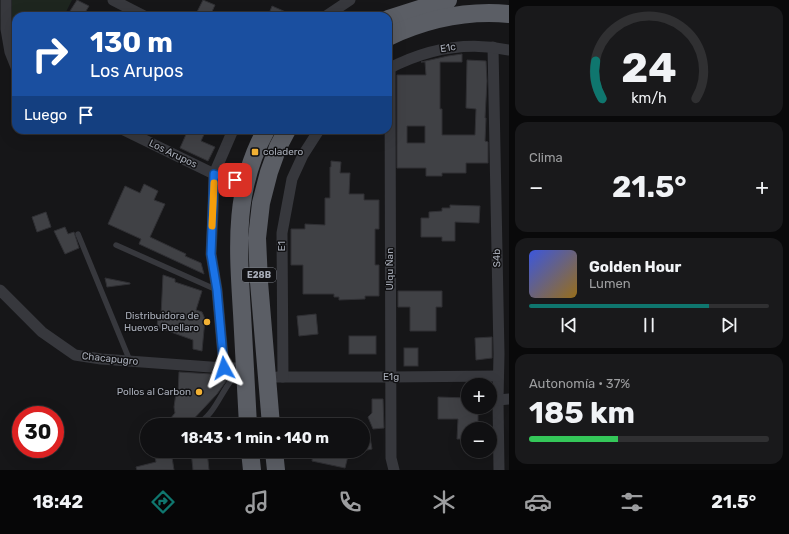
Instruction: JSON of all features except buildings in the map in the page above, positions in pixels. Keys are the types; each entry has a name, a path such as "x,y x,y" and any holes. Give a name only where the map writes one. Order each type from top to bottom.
{"highway":[{"path":"392,18 448,0"},
{"path":"392,35 442,18 474,13 509,14"},
{"name":"E28B","path":"248,418 238,251 241,205 245,183 255,152 264,134"},
{"name":"E28B","path":"272,418 275,377 257,238 261,203 269,172 278,147 285,134"},
{"path":"251,458 252,470"},
{"path":"275,458 276,470"}],"street":[{"path":"6,0 6,29 12,57"},
{"path":"113,0 136,12"},
{"path":"332,12 350,0"},
{"name":"E1c","path":"392,67 408,59 453,47 493,47 509,50"},
{"name":"S4b","path":"493,47 500,354 498,376 504,400 499,470"},
{"name":"Los Arupos","path":"132,134 214,174 245,183"},
{"path":"224,368 217,290 211,254 214,174 231,134"},
{"name":"E1","path":"275,377 282,369 282,233 292,179 303,155 316,134"},
{"name":"Ulqu Ñan","path":"389,134 391,458 394,470"},
{"name":"Chacapugro","path":"0,290 42,332 75,355 101,359 224,368 245,368"},
{"name":"E1g","path":"275,377 498,376"}],"lane":[{"path":"78,234 130,361"},
{"path":"116,245 217,290"},
{"path":"206,418 219,402 231,382 245,368"}],"shaded area":[{"path":"12,0 72,0 66,12 12,12"}],"slow traffic":[{"path":"212,226 214,183"}],"place":[{"name":"coladero","path":"255,152"},
{"name":"Distribuidora de Huevos Puellaro","path":"207,322"},
{"name":"Pollos al Carbon","path":"199,392"}],"route":[{"path":"224,368 217,290 211,254 214,174 235,180"}]}
